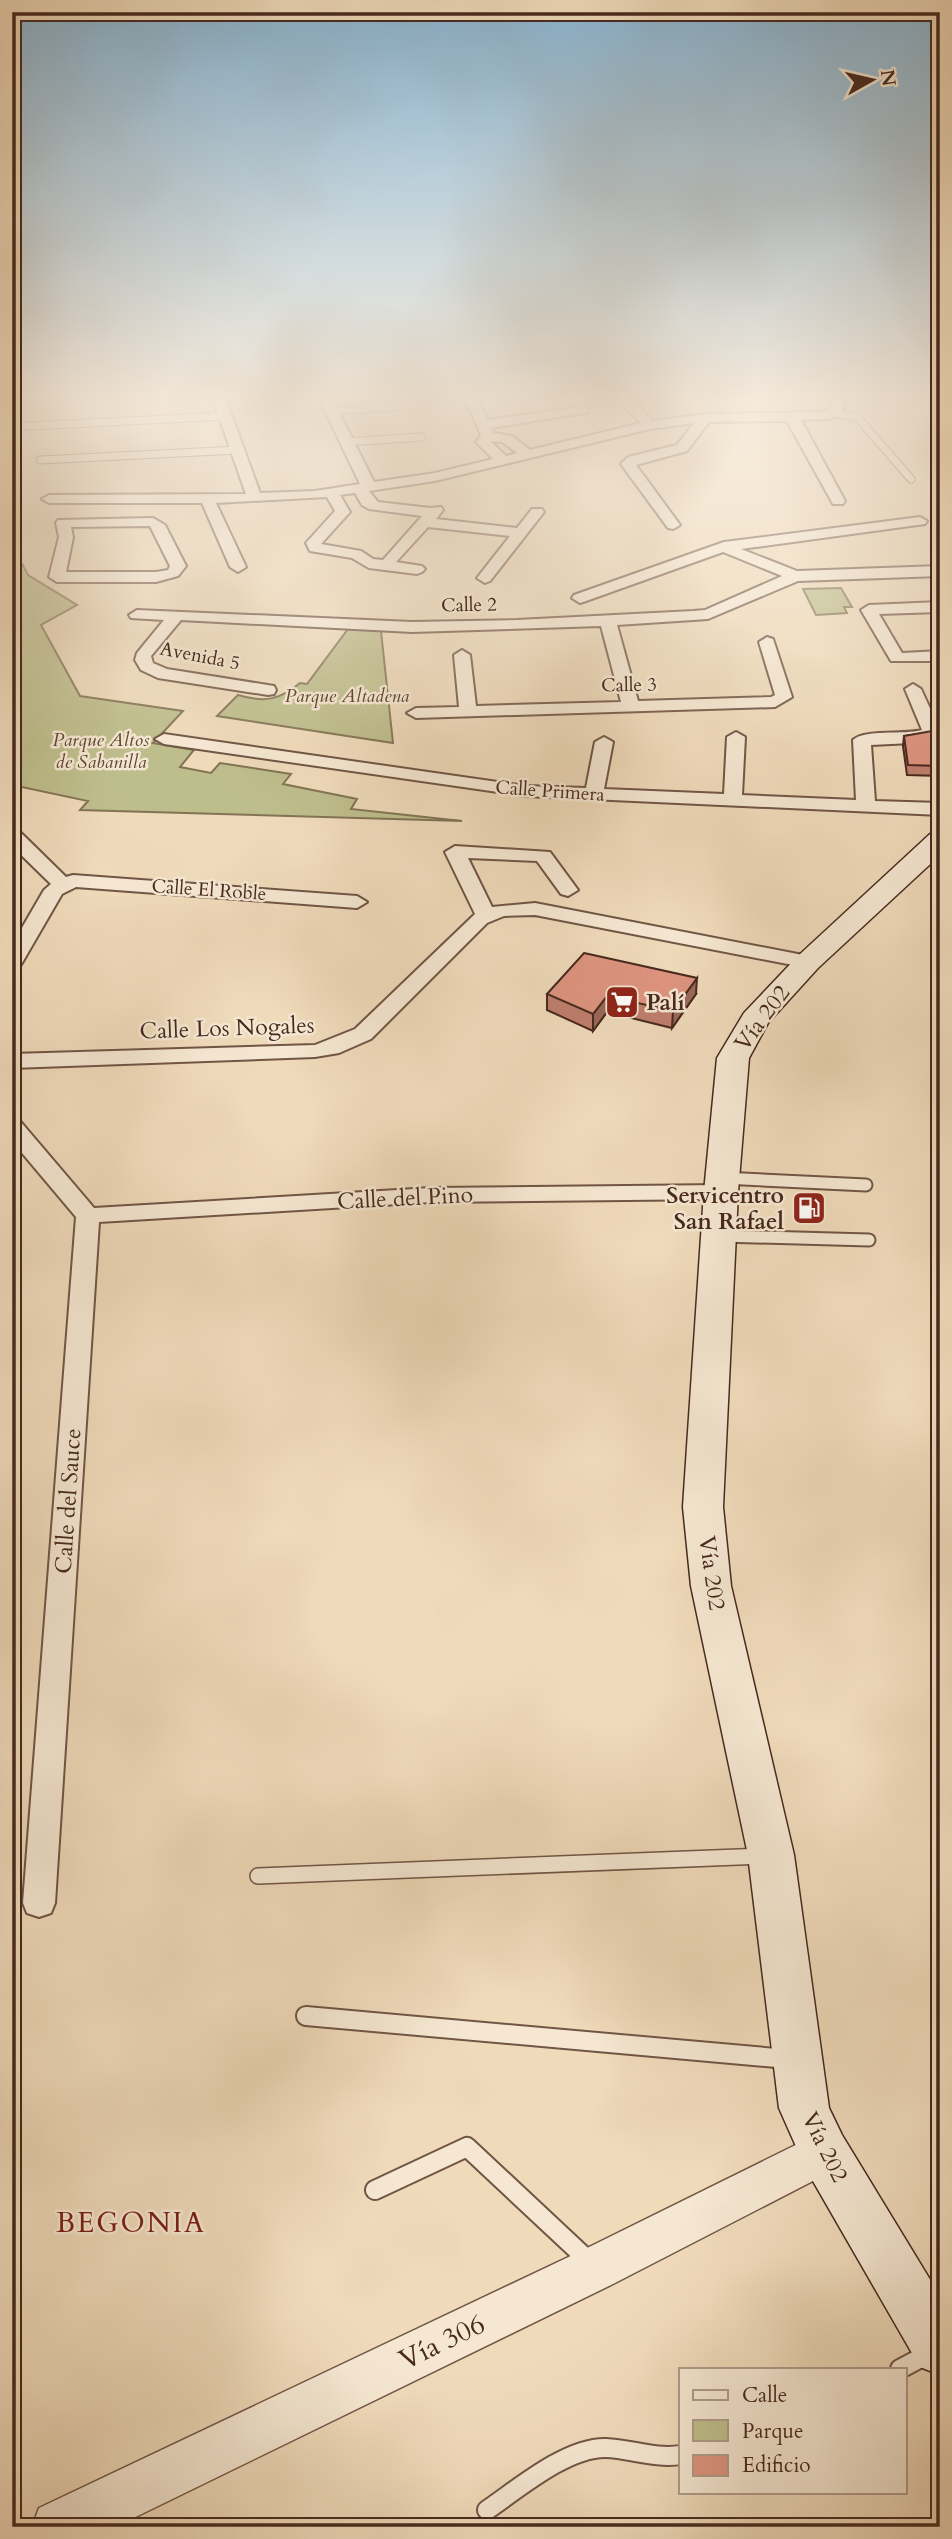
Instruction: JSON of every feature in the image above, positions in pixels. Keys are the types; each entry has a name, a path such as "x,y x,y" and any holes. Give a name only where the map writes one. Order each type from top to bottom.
{"main road":[{"name":"Vía 202","path":"940,840 808,962 755,1019 733,1058 722,1185 703,1507 711,1586 771,1855 804,2108 824,2152 940,2348"}],"street":[{"path":"59,512 66,537 58,578 156,577 170,574 178,568 158,525 153,522 63,523"},
{"path":"214,512 238,567"},
{"path":"343,512 313,543 315,548 356,554 369,563 417,569"},
{"path":"390,559 434,512"},
{"path":"436,512 521,533"},
{"path":"485,578 537,512"},
{"path":"664,512 673,525"},
{"path":"580,598 724,547 925,523 905,513"},
{"path":"724,547 788,580 940,579"},
{"path":"788,580 940,571"},
{"name":"Calle 2","path":"137,615 410,627 478,627 708,614 788,580"},
{"path":"940,607 869,610 897,658 940,656"},
{"name":"Avenida 5","path":"177,615 143,656 148,668 164,674 268,690"},
{"path":"608,620 630,705"},
{"name":"Calle 3","path":"416,713 764,703 782,700 782,691 766,642"},
{"path":"462,654 468,710"},
{"path":"865,801 862,740 912,738 931,730 913,689"},
{"path":"733,801 736,737"},
{"name":"Calle Primera","path":"164,739 525,791 733,801 940,799"},
{"path":"594,794 604,742"},
{"name":"Calle Primera","path":"865,801 940,809"},
{"path":"12,835 62,884 54,890 12,963"},
{"path":"568,890 543,856 455,852 486,915 501,910 535,909 808,962"},
{"name":"Calle El Roble","path":"62,884 90,881 357,902"},
{"name":"Calle Los Nogales","path":"12,1061 315,1051 331,1048 363,1034 486,915"},
{"path":"12,1126 88,1216"},
{"name":"Calle del Pino","path":"88,1216 430,1195 722,1185"},
{"name":"Calle del Sauce","path":"39,1903 88,1216"},
{"name":"Vía 306","path":"58,2527 596,2268 824,2152"}],"lane":[{"path":"722,1185 866,1185"},
{"path":"720,1236 869,1240"},
{"path":"258,1876 771,1855"},
{"path":"306,2017 799,2060"},
{"path":"375,2190 467,2147 596,2268"},
{"path":"902,2368 940,2348"},
{"path":"487,2510 566,2459 598,2448 642,2451 669,2458 679,2456"}],"green space":[{"name":"Parque Altos de Sabanilla","path":"12,545 28,575 77,605 41,625 80,696 183,711 153,743 194,750 180,767 211,773 220,763 291,774 283,784 357,799 351,809 462,821 80,810 88,801 12,785"},
{"path":"841,588 852,607 844,607 847,613 816,615 803,589"},
{"name":"Parque Altadena","path":"348,629 381,631 393,743 217,716 238,695 256,699 271,698 286,693 300,683 307,684"}],"building":[{"path":"940,731 940,766 908,765 904,736"},
{"path":"584,953 697,978 673,1011 607,996 593,1014 547,994"}],"place":[{"name":"Palí","path":"622,1002"},
{"name":"Servicentro San Rafael","path":"809,1208"}],"district":[{"name":"BEGONIA","path":"131,2223"}]}
